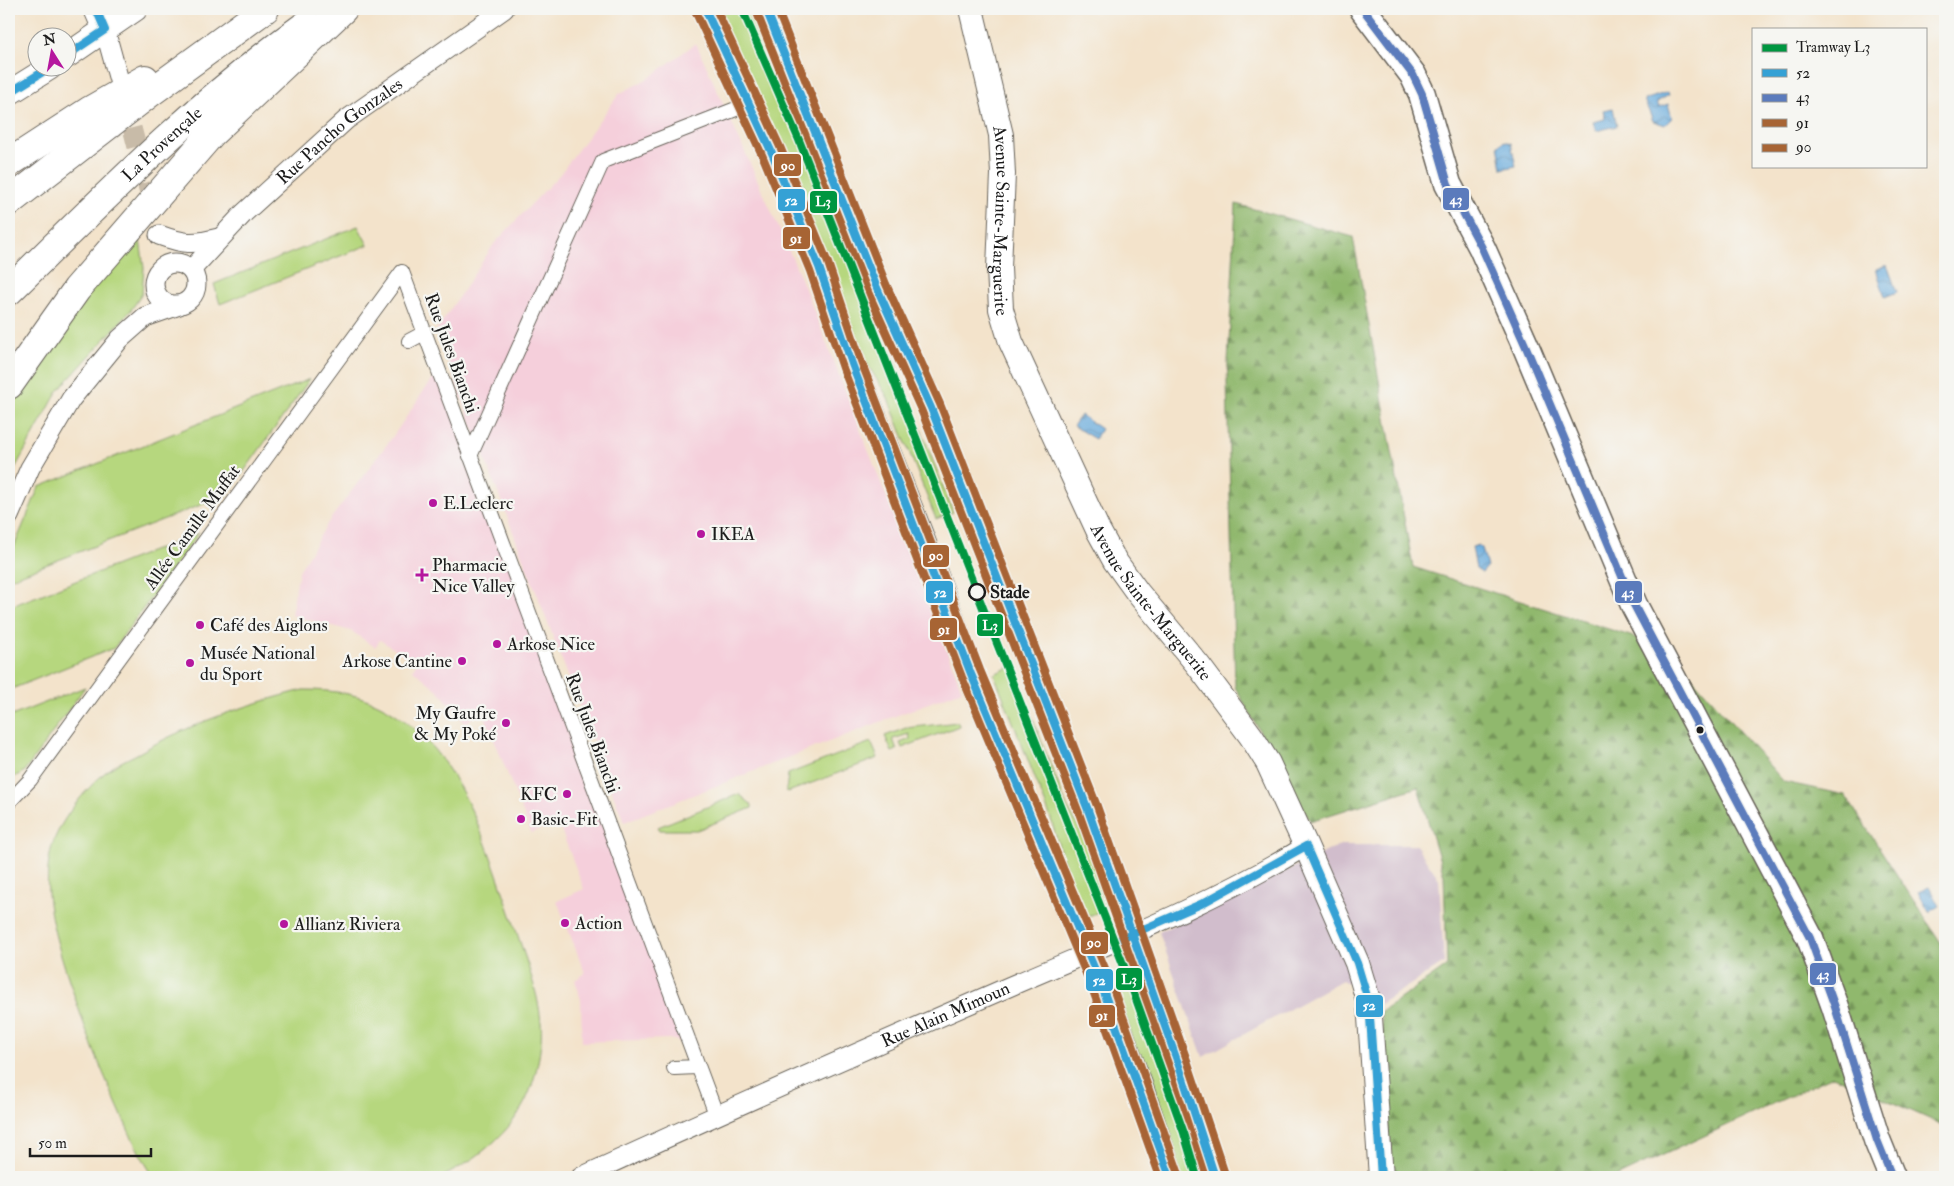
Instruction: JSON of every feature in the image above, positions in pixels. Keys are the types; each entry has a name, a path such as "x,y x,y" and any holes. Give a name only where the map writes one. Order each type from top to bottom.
{"highway":[{"path":"9,163 89,111 265,9"},
{"path":"9,202 142,99 265,9"},
{"name":"La Provençale","path":"9,291 171,132 221,89 327,9"},
{"path":"9,385 78,289 212,132 343,9"}],"main road":[{"path":"705,9 772,152 819,267 852,364 919,534 971,674 1089,953 1138,1084 1170,1177"},
{"path":"766,9 880,296 932,408 1098,838 1131,936 1179,1066 1215,1177"},
{"path":"1363,9 1413,75 1422,94 1448,184 1482,248 1526,347 1634,604 1810,938 1835,1007 1877,1140 1892,1177"}],"street":[{"path":"78,45 101,19 135,9"},
{"name":"Rue Pancho Gonzales","path":"191,270 219,238 346,120 504,9"},
{"name":"Avenue Sainte-Marguerite","path":"971,9 1000,135 1003,174 999,268 1002,309 1011,342 1098,530 1138,593 1198,665 1251,736 1268,762 1306,846 1357,963 1369,1003 1381,1177"},
{"path":"101,19 120,84"},
{"path":"9,93 33,78"},
{"path":"470,456 603,161 741,107"},
{"path":"167,264 157,226 183,244 195,244 219,238"},
{"path":"9,516 30,468 71,398 120,339 145,317 179,305 191,297 195,291 196,284 191,270 182,264 167,264 156,274 154,288 145,317"},
{"name":"Rue Jules Bianchi","path":"402,272 716,1114"},
{"name":"Allée Camille Muffat","path":"10,802 30,780 402,272"},
{"path":"154,288 160,300 179,305"},
{"path":"409,341 424,333"},
{"name":"Rue Alain Mimoun","path":"581,1177 716,1114 1131,936 1230,889 1306,846"},
{"path":"674,1068 697,1067"}],"shaded area":[{"name":"IKEA","path":"696,43 799,273 962,690 624,822 436,331 494,244 560,174 619,94 649,78"},
{"path":"438,370 688,1043 669,1039 582,1042 581,1000 575,980 585,973 557,901 584,889 558,822 531,833 482,709 465,724 439,691 413,670 416,663 380,640 375,647 351,631 291,615 299,571 329,521 394,435"},
{"path":"1340,845 1416,845 1439,879 1444,963 1380,1004 1342,980 1203,1057 1159,932"}],"green space":[{"path":"717,9 757,9 881,321 900,376 953,512 936,519 887,396 854,343"},
{"path":"1236,204 1353,237 1413,567 1665,647 1784,782 1845,795 1945,949 1945,1126 1833,1076 1616,1177 1391,1177 1381,1012 1447,966 1444,875 1418,787 1310,821 1235,687 1227,382"},
{"path":"358,226 368,245 220,304 214,284"},
{"path":"139,233 144,268 142,294 131,310 58,391 9,479 9,402 82,297"},
{"path":"310,379 227,495 9,579 9,559 39,487"},
{"path":"199,533 114,648 9,690 9,607"},
{"path":"1012,666 1067,807 1093,852 1110,908 1083,918 1069,881 1050,816 994,674"},
{"path":"85,687 25,771 9,780 9,717"},
{"name":"Allianz Riviera","path":"303,690 331,691 357,696 393,712 426,740 444,762 460,787 485,841 534,985 539,1010 541,1037 540,1054 532,1085 518,1115 508,1128 471,1160 442,1177 154,1177 132,1138 103,1072 63,962 49,906 48,868 54,840 73,807 90,787 114,766 177,733 218,716"},
{"path":"958,722 959,726 902,748 900,743 910,739 909,734 893,739 897,750 892,752 885,736 906,728"},
{"path":"871,742 878,758 788,792 786,791 788,774"},
{"path":"739,794 752,805 752,808 697,830 660,830 658,827"},
{"path":"1131,976 1137,978 1207,1177 1178,1177 1114,984"}],"water":[{"path":"1668,92 1669,95 1657,102 1659,107 1668,104 1672,118 1665,125 1653,121 1644,100"},
{"path":"1613,108 1617,126 1596,131 1593,122 1605,119 1603,110"},
{"path":"1504,141 1511,143 1516,166 1502,169 1498,145"},
{"path":"1887,265 1897,292 1885,297 1876,269"},
{"path":"1081,415 1101,429 1095,439 1073,426"},
{"path":"1478,545 1482,548 1487,567 1482,573 1476,569 1472,547"},
{"path":"1929,887 1939,906 1929,912 1918,892"}],"tunnel":[{"path":"125,101 154,212"}],"tram line":[{"name":"L3","path":"742,9 799,140 1127,974 1184,1133 1197,1177"}],"transit line":[{"name":"52","path":"78,48 105,30 96,9"},
{"name":"52","path":"705,9 772,153 819,267 852,364 971,674 1101,984 1170,1177"},
{"name":"90","path":"716,9 781,149 828,263 861,361 980,670 1110,980 1179,1174"},
{"name":"52","path":"766,9 877,288 931,408 1088,810 1179,1066 1215,1177"},
{"name":"90","path":"777,9 886,284 940,404 1097,806 1188,1063 1225,1174"},
{"name":"43","path":"1363,9 1413,75 1422,94 1448,184 1482,248 1526,347 1634,605 1810,938 1835,1007 1877,1140 1892,1177"},
{"name":"91","path":"696,13 763,157 810,271 843,368 962,677 1092,988 1160,1177"},
{"name":"91","path":"757,13 868,292 922,412 1079,813 1170,1069 1205,1177"},
{"name":"52","path":"9,93 33,78"},
{"name":"52","path":"1306,846 1357,963 1369,1003 1381,1177"},
{"name":"52","path":"1091,952 1201,904 1306,846"}],"place":[{"name":"E.Leclerc","path":"433,503"},
{"name":"IKEA","path":"701,534"},
{"name":"Pharmacie Nice Valley","path":"422,575"},
{"name":"Stade","path":"977,592"},
{"name":"Café des Aiglons","path":"200,625"},
{"name":"Arkose Nice","path":"497,644"},
{"name":"Arkose Cantine","path":"462,661"},
{"name":"Musée National du Sport","path":"190,663"},
{"name":"My Gaufre & My Poké","path":"506,723"},
{"name":"KFC","path":"567,794"},
{"name":"Basic-Fit","path":"521,819"},
{"name":"Action","path":"565,923"},
{"name":"Allianz Riviera","path":"284,924"}]}
